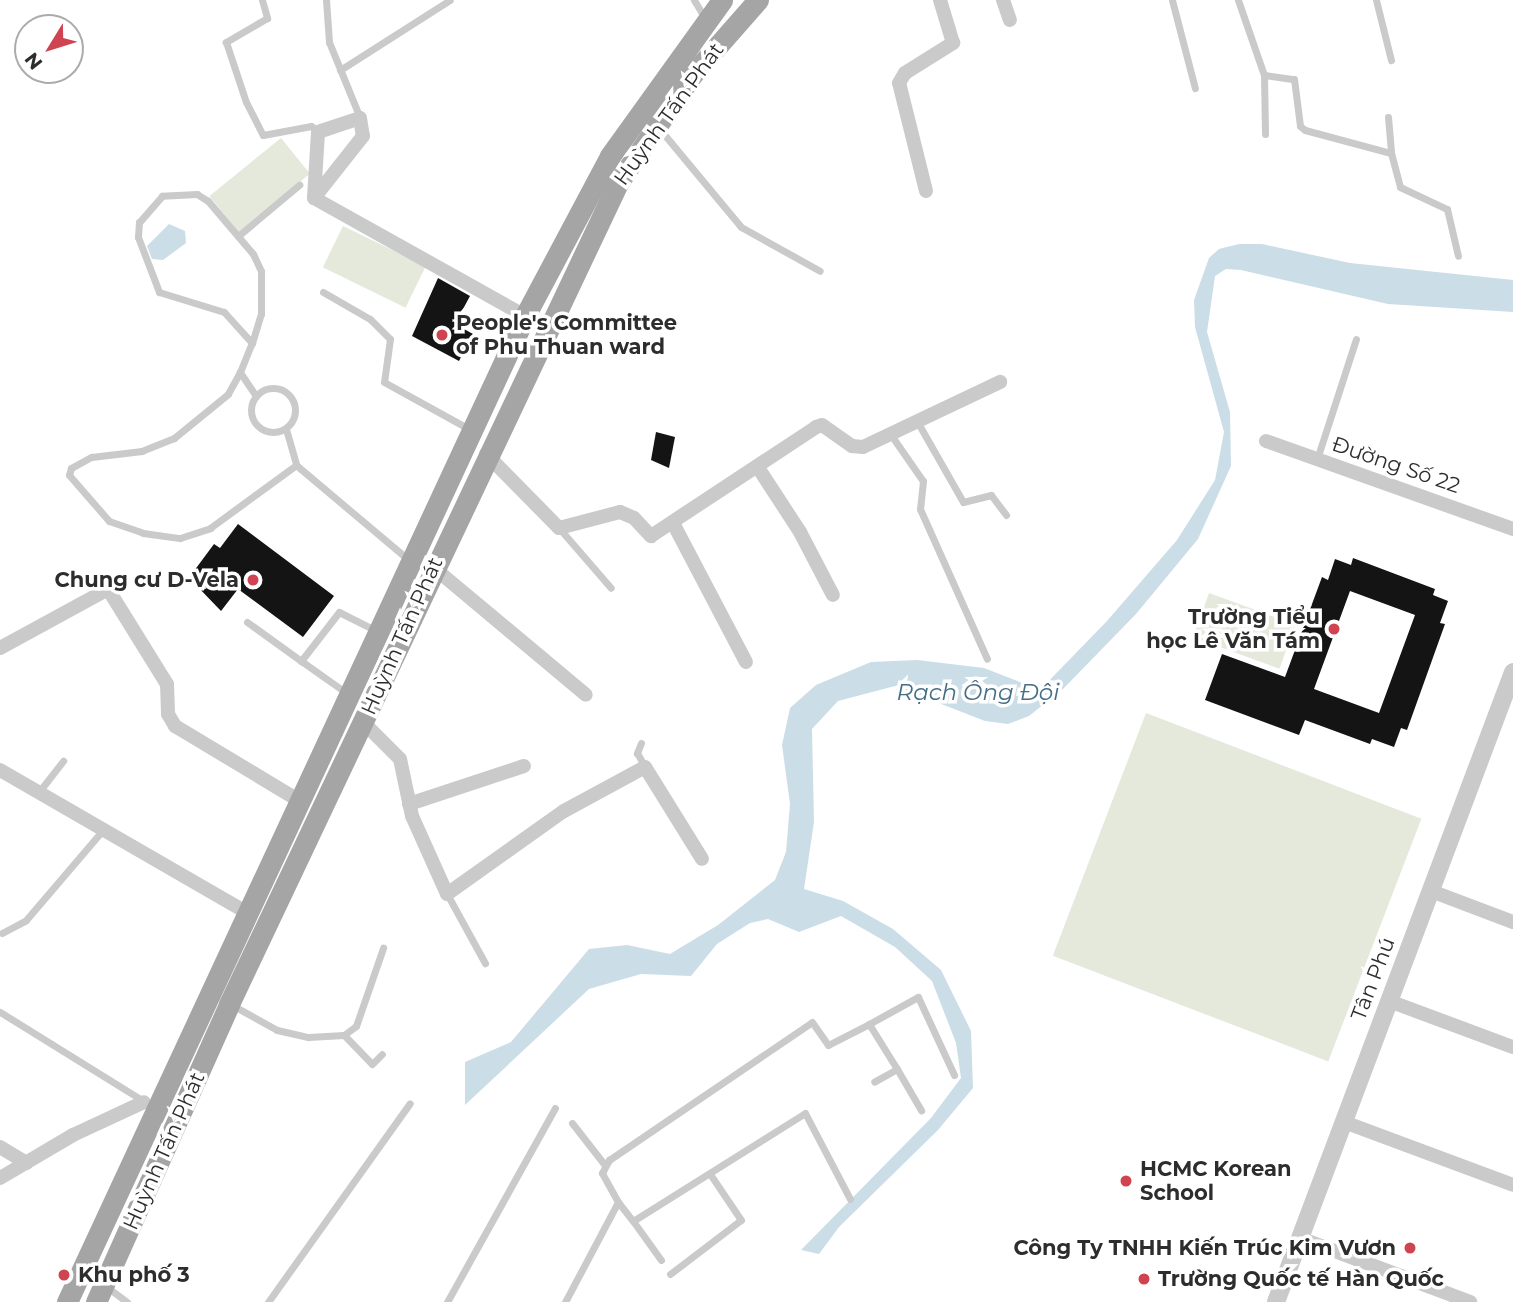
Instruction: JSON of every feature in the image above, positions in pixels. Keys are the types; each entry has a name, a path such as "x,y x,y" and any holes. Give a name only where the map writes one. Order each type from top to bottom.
{"main road":[{"name":"Huỳnh Tấn Phát","path":"67,1302 149,1105 246,912 525,316 610,156 705,18 722,0"},
{"name":"Huỳnh Tấn Phát","path":"100,1293 229,1004 363,722 489,447 620,178 692,75 758,0"},
{"path":"525,316 547,328"},
{"path":"471,430 489,447"},
{"path":"298,800 321,810"},
{"path":"149,1105 177,1120"}],"street":[{"path":"926,191 899,83 905,73 953,43 940,0"},
{"path":"1003,0 1010,20"},
{"path":"360,118 363,136 314,198 318,132 360,118"},
{"path":"314,198 525,316"},
{"path":"489,447 559,528 620,512 634,518 651,536 760,469 822,425 856,448 918,423 1000,382"},
{"name":"Đường Số 22","path":"1266,441 1513,528"},
{"path":"760,469 800,532 833,595"},
{"path":"673,523 746,662"},
{"path":"433,567 586,695"},
{"path":"0,648 107,589 167,684 168,714 175,726 298,800"},
{"name":"Tân Phú","path":"1276,1302 1513,672"},
{"path":"363,722 401,759 409,804 430,864 447,894 564,811 645,767 702,859"},
{"path":"409,804 524,766"},
{"path":"0,770 37,794 246,912"},
{"path":"1431,891 1513,922"},
{"path":"1389,1001 1513,1047"},
{"path":"0,1178 73,1135 149,1105"},
{"path":"1344,1122 1513,1185"},
{"path":"0,1147 27,1163"},
{"path":"1300,1238 1470,1302"}],"lane":[{"path":"262,0 267,18 226,42 263,135 311,126 318,132"},
{"path":"326,0 329,42 360,118"},
{"path":"340,70 450,0"},
{"path":"694,0 705,18"},
{"path":"1172,0 1195,88"},
{"path":"1237,0 1264,75 1265,134"},
{"path":"1376,0 1391,60"},
{"path":"1264,75 1294,79 1300,126 1305,130 1391,153"},
{"path":"1388,117 1391,153 1406,194 1447,209 1458,256"},
{"path":"657,126 741,227 820,271"},
{"path":"239,236 299,185"},
{"path":"252,343 224,312 159,292 138,237 139,222 149,206 162,196 197,194 208,201 253,254 263,288 252,343 228,394 174,438 142,451 91,457 71,468 69,475 109,521 143,533 180,538 210,528 296,465"},
{"path":"323,292 370,319 390,339 384,382 471,430"},
{"path":"1317,459 1356,339"},
{"path":"240,372 256,396"},
{"path":"277,388 291,395 295,415 286,429 271,433 257,425 251,411 256,396 277,388"},
{"path":"918,423 963,502 991,495 1006,515"},
{"path":"286,429 296,465 410,562"},
{"path":"891,435 923,481 920,509 986,659"},
{"path":"559,528 611,588"},
{"path":"301,661 339,612 378,632"},
{"path":"247,622 348,694"},
{"path":"641,743 637,753 645,767"},
{"path":"37,794 63,761"},
{"path":"2,933 26,920 102,831"},
{"path":"447,894 485,963"},
{"path":"229,1004 277,1030 308,1037 344,1035 356,1026 383,948"},
{"path":"661,1260 618,1202 602,1173 604,1164 805,1024 812,1022 828,1045 918,997 954,1075"},
{"path":"0,1012 149,1105"},
{"path":"869,1024 920,1110"},
{"path":"344,1035 373,1064 382,1054"},
{"path":"874,1082 897,1069"},
{"path":"268,1302 410,1102"},
{"path":"447,1302 555,1108"},
{"path":"633,1221 805,1113 850,1199"},
{"path":"572,1123 604,1164"},
{"path":"670,1275 741,1220 710,1174"},
{"path":"565,1302 618,1202"},
{"path":"100,1293 127,1302"}],"shaded area":[{"path":"281,138 310,174 238,232 210,196"},
{"path":"343,226 426,266 406,308 323,267"},
{"path":"1209,593 1295,624 1279,669 1193,637"},
{"path":"1146,713 1421,819 1328,1061 1053,956"}],"water":[{"path":"169,224 185,231 186,243 163,260 152,259 147,246"},
{"name":"Rạch Ông Đội","path":"1239,244 1262,244 1350,263 1513,280 1513,312 1388,304 1241,270 1226,269 1215,276 1207,332 1230,412 1231,466 1198,539 1136,614 1063,689 1029,716 1008,724 985,721 895,686 838,701 812,729 814,822 804,889 843,901 893,929 941,970 971,1031 973,1088 938,1130 839,1227 819,1254 801,1250 931,1118 961,1078 956,1043 932,981 895,947 841,916 799,932 768,919 750,923 717,944 691,976 641,974 589,989 465,1105 465,1062 511,1042 589,949 627,945 670,954 718,925 775,880 786,852 790,804 782,745 790,708 816,685 871,662 917,660 984,668 1040,690 1107,621 1177,540 1215,480 1224,432 1195,327 1194,300 1209,258 1219,249"}],"building":[{"path":"438,278 470,296 455,324 473,334 459,361 412,336"},
{"path":"656,432 675,437 669,468 651,460"},
{"name":"Chung cư D-Vela","path":"238,524 334,596 303,637 238,589 221,611 195,584 191,575 214,544 220,548"},
{"path":"1353,558 1435,589 1433,595 1448,601 1440,623 1445,624 1407,730 1401,728 1394,747 1372,739 1370,744 1305,720 1299,735 1205,700 1222,654 1285,677 1322,577 1328,580 1335,559 1351,565","holes":["1350,591 1415,615 1379,713 1314,689"]}],"place":[{"name":"People's Committee of Phu Thuan ward","path":"442,335"},
{"name":"Chung cư D-Vela","path":"253,580"},
{"name":"Trường Tiểu học Lê Văn Tám","path":"1334,629"},
{"name":"HCMC Korean School","path":"1126,1181"},
{"name":"Công Ty TNHH Kiến Trúc Kim Vươn","path":"1410,1248"},
{"name":"Khu phố 3","path":"64,1275"},
{"name":"Trường Quốc tế Hàn Quốc","path":"1144,1279"}]}
